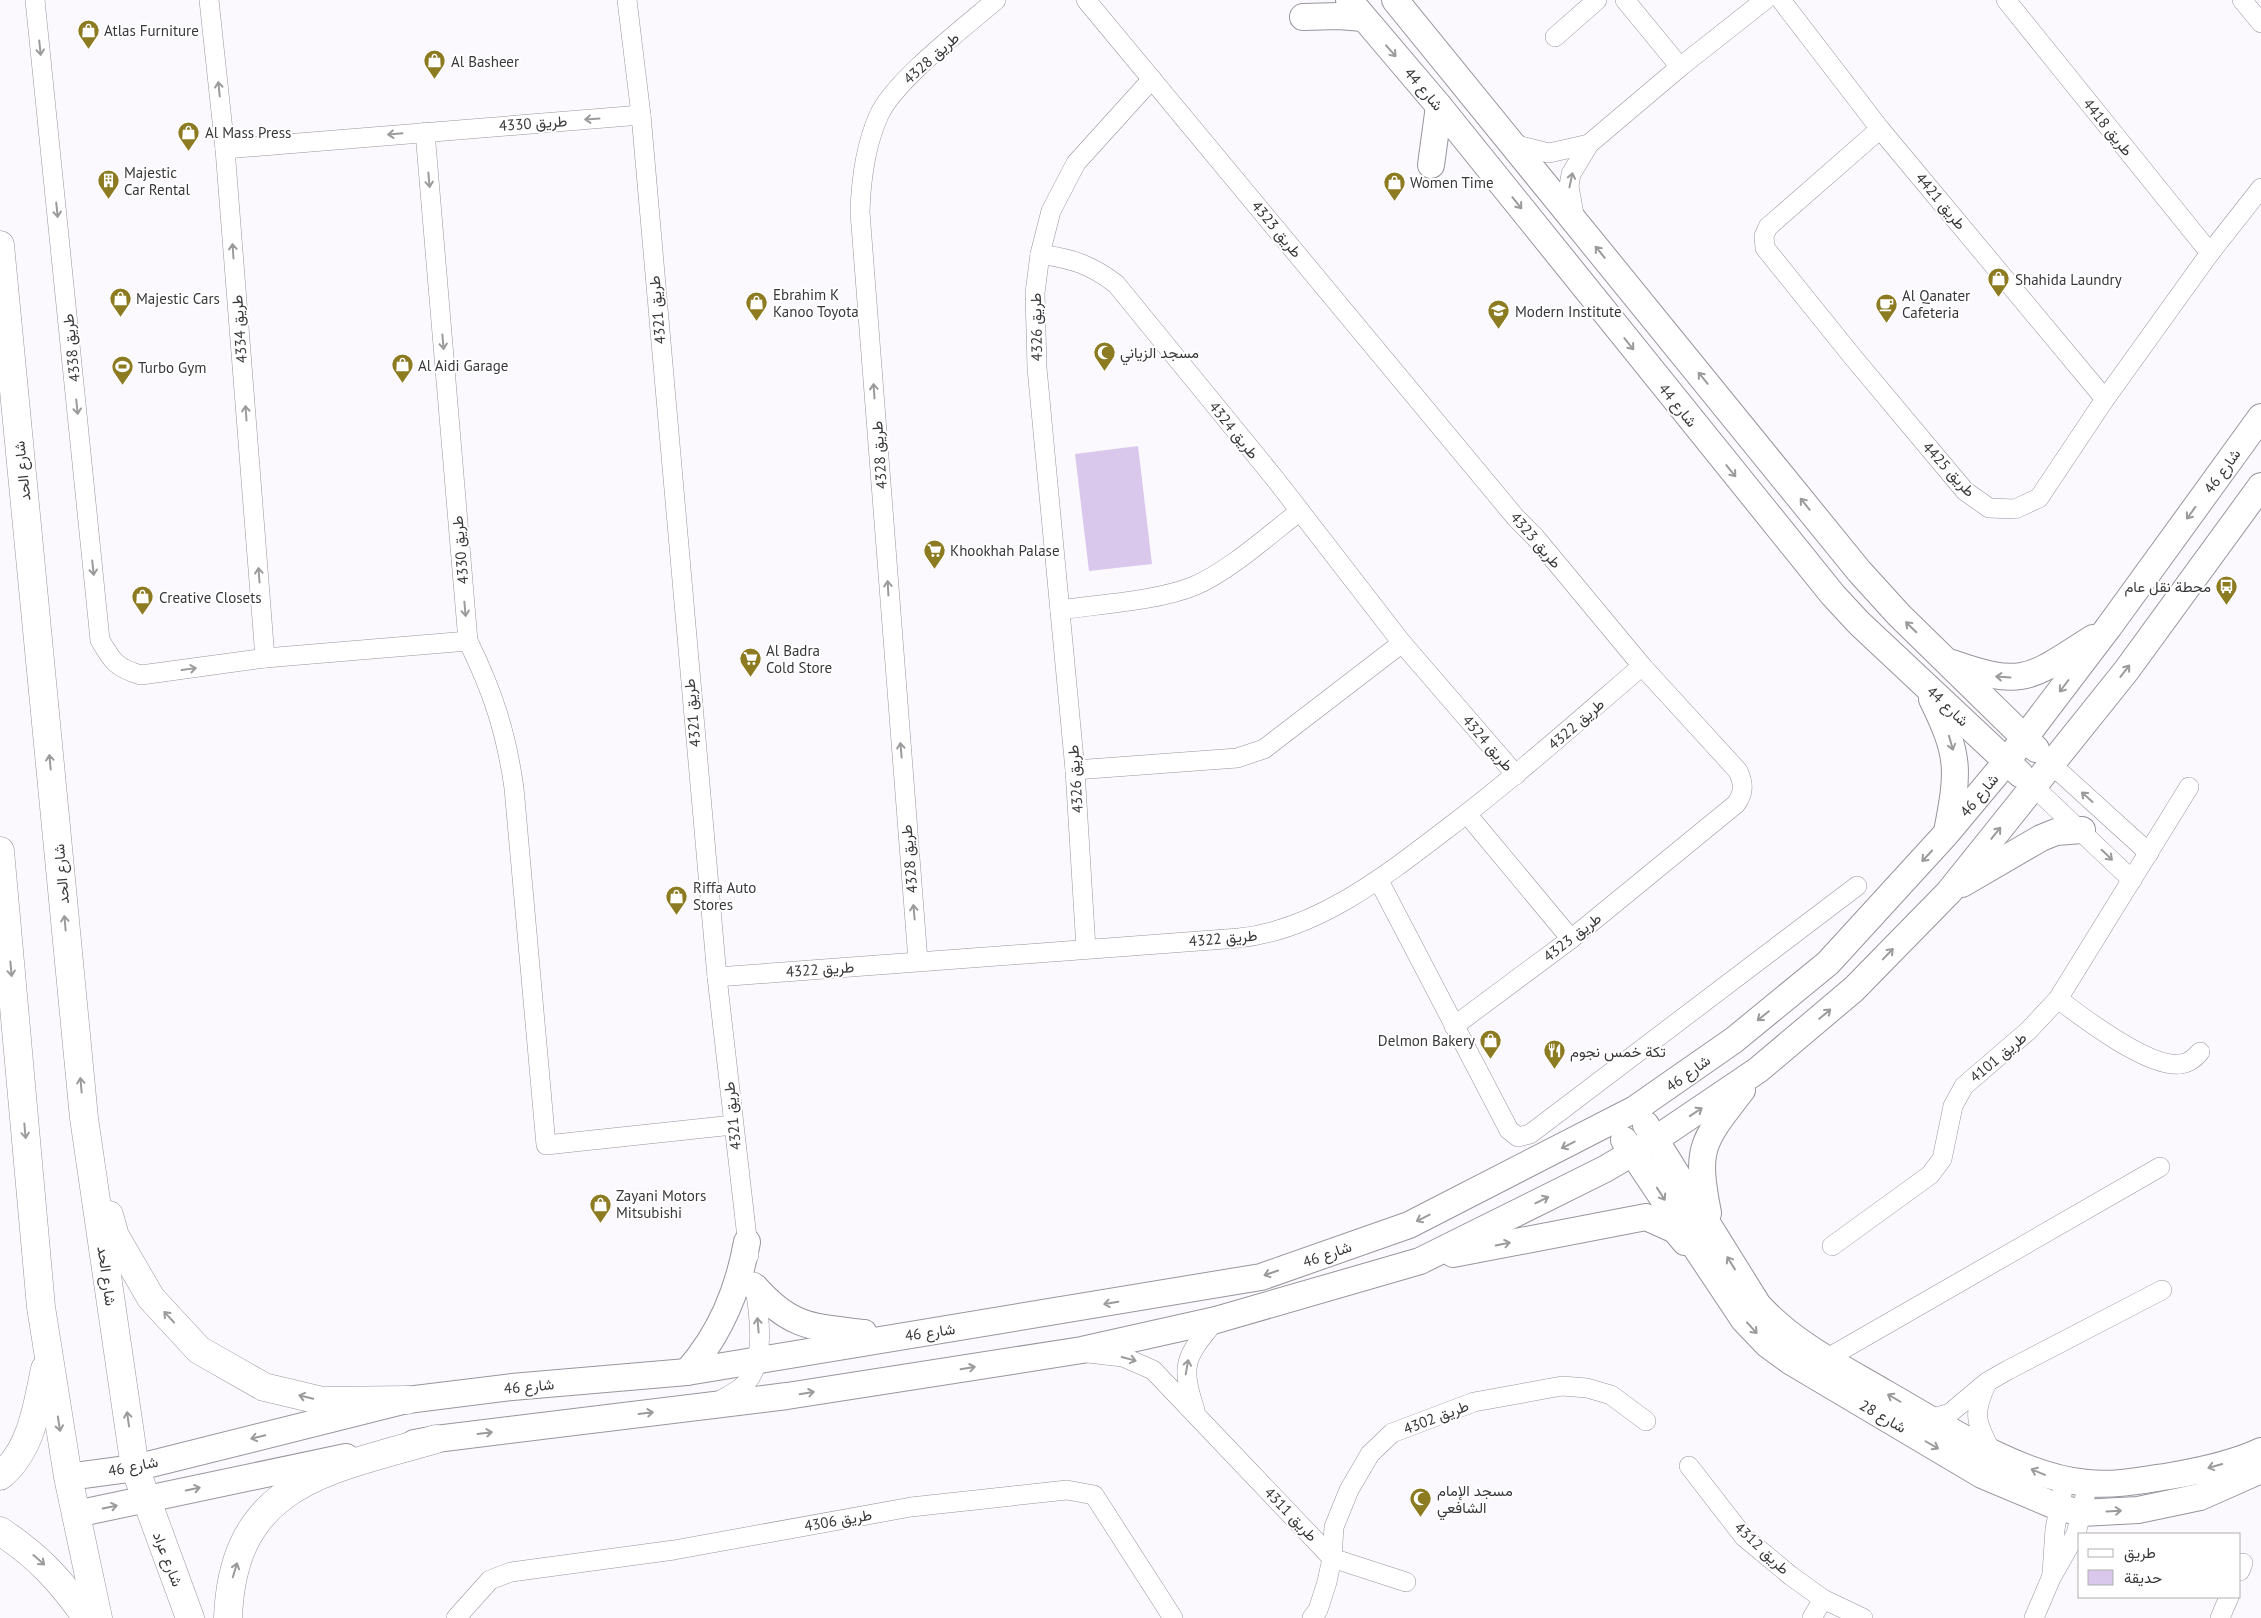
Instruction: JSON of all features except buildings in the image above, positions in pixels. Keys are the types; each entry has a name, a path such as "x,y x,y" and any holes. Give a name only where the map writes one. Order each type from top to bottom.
{"main road":[{"name":"شارع 44","path":"1395,0 1859,571 1898,615 2051,764"},
{"name":"شارع 44","path":"1356,9 1439,106 1833,595 1859,623 2034,786"},
{"path":"1303,16 1339,16 1356,9"},
{"path":"1431,165 1439,106"},
{"name":"شارع الحد","path":"0,245 84,1118 135,1468 145,1499"},
{"name":"شارع 46","path":"68,1477 135,1468 407,1400 512,1387 687,1372 1261,1277 1409,1225 1635,1109 1734,1040 1828,963 1946,834 2007,762 2108,628 2261,417"},
{"name":"شارع 46","path":"76,1514 436,1439 786,1396 1082,1350 1216,1320 1420,1261 1634,1154 1758,1070 1854,989 1949,892 2126,670 2261,486"},
{"path":"1946,661 1984,674 2003,678 2031,675 2108,628"},
{"path":"1923,683 1952,743 1955,760 1956,779 1946,834"},
{"path":"1949,892 2041,838 2056,832 2082,830"},
{"path":"0,851 41,1307 68,1477 98,1618"},
{"path":"1712,1231 1700,1176 1701,1154 1710,1132 1758,1070"},
{"name":"شارع 28","path":"1635,1109 1656,1139 1758,1305 1778,1327 1826,1358 1930,1419 1991,1451 2045,1475 2076,1481 2134,1482 2194,1472 2261,1451"},
{"path":"84,1118 115,1236 151,1298 199,1350 264,1387 323,1401 407,1400"},
{"name":"شارع 28","path":"1612,1122 1744,1320 1768,1345 1790,1361 1982,1474 2070,1510 2138,1510 2200,1497 2261,1470"},
{"path":"1420,1261 1646,1217 1674,1230 1714,1276"},
{"path":"687,1372 710,1342 733,1299 742,1271 747,1242"},
{"path":"755,1287 780,1312 802,1324 892,1337"},
{"path":"0,1476 14,1462 29,1436 48,1355"},
{"path":"228,1618 231,1582 242,1545 252,1528 273,1502 320,1473 436,1439"},
{"name":"شارع عراد","path":"145,1499 190,1618"},
{"path":"0,1531 40,1560 60,1580 88,1618"}],"street":[{"name":"طريق 4338","path":"35,0 100,640 112,661 124,670 141,675 265,658"},
{"name":"طريق 4334","path":"209,0 225,149 265,658"},
{"name":"طريق 4321","path":"627,0 641,115 717,976 747,1242 755,1287 759,1359"},
{"name":"طريق 4328","path":"918,961 860,212 861,182 872,134 880,113 893,93 914,72 996,0"},
{"name":"طريق 4323","path":"1086,0 1510,510 1535,537 1642,666 1738,771 1744,790 1736,804 1571,939 1454,1026"},
{"path":"1555,37 1597,0"},
{"path":"1625,0 1680,67"},
{"name":"طريق 4421","path":"1780,0 1880,128 2106,399"},
{"name":"طريق 4418","path":"2006,0 2210,253"},
{"path":"2242,0 2261,24"},
{"path":"1575,220 1569,186 1572,174 1589,144 1755,3"},
{"name":"طريق 4326","path":"1086,948 1075,770 1037,368 1035,294 1040,254 1051,211 1076,163 1152,80"},
{"name":"طريق 4330","path":"225,149 641,115"},
{"name":"طريق 4425","path":"1880,128 1768,227 1764,236 1765,248 1852,356 1966,492 1989,508 2015,509 2039,498 2106,399 2210,253 2261,188"},
{"name":"طريق 4330","path":"425,132 468,641 495,701 509,752 514,788 546,1145 733,1125"},
{"path":"1513,144 1549,154 1589,144"},
{"name":"طريق 4324","path":"1040,254 1076,260 1098,270 1116,284 1300,511 1402,643 1516,775"},
{"path":"1060,610 1167,594 1194,586 1217,574 1300,511"},
{"path":"265,658 468,641"},
{"path":"1075,770 1237,758 1264,749 1402,643"},
{"name":"طريق 4322","path":"717,976 1262,936 1301,922 1379,881 1516,775 1642,666"},
{"path":"2051,764 2149,853"},
{"path":"2034,786 2132,880"},
{"name":"طريق 4101","path":"1832,1246 1930,1175 1942,1159 1953,1106 1964,1086 2028,1031 2058,999 2189,787"},
{"path":"1467,814 1571,939"},
{"path":"1379,881 1509,1130 1518,1137 1530,1134 1857,886"},
{"path":"2058,999 2106,1033 2151,1058 2181,1064 2189,1062 2200,1052"},
{"path":"1826,1358 2160,1167"},
{"name":"شارع 28","path":"1930,1419 1950,1413 1987,1382 2162,1290"},
{"name":"طريق 4311","path":"1196,1414 1188,1388 1185,1369 1195,1346 1216,1320"},
{"name":"طريق 4311","path":"1082,1350 1089,1354 1123,1357 1147,1366 1196,1414 1332,1558 1406,1582"},
{"path":"713,1404 745,1384 754,1372 759,1359"},
{"path":"1987,1382 1978,1404 1978,1424 1991,1451"},
{"name":"طريق 4302","path":"1312,1618 1318,1610 1332,1558 1334,1527 1349,1490 1370,1454 1392,1433 1474,1402 1562,1386 1587,1388 1611,1395 1646,1421"},
{"name":"طريق 4312","path":"1689,1466 1744,1536 1791,1576 1823,1599 1863,1618"},
{"path":"2034,1618 2051,1578 2076,1481"},
{"name":"طريق 4306","path":"456,1618 490,1580 511,1572 674,1550 910,1507 1067,1490 1094,1495 1173,1618"},
{"path":"2220,1618 2229,1598"},
{"path":"1812,1618 1823,1599"}],"green space":[{"path":"1138,446 1152,564 1089,571 1075,454"}],"place":[{"name":"Atlas Furniture","path":"88,49"},
{"name":"Al Basheer","path":"435,80"},
{"name":"Al Mass Press","path":"189,151"},
{"name":"Majestic Car Rental","path":"108,200"},
{"name":"Women Time","path":"1394,201"},
{"name":"Shahida Laundry","path":"1999,298"},
{"name":"Majestic Cars","path":"120,317"},
{"name":"Ebrahim K Kanoo Toyota","path":"757,322"},
{"name":"Al Qanater Cafeteria","path":"1886,323"},
{"name":"Modern Institute","path":"1499,330"},
{"name":"مسجد الزياني","path":"1104,371"},
{"name":"Al Aidi Garage","path":"402,384"},
{"name":"Turbo Gym","path":"122,386"},
{"name":"Khookhah Palase","path":"934,569"},
{"name":"محطة نقل عام","path":"2227,605"},
{"name":"Creative Closets","path":"143,616"},
{"name":"Al Badra Cold Store","path":"750,678"},
{"name":"Riffa Auto Stores","path":"677,915"},
{"name":"Delmon Bakery","path":"1491,1059"},
{"name":"تكة خمس نجوم","path":"1554,1070"},
{"name":"Zayani Motors Mitsubishi","path":"600,1223"},
{"name":"مسجد الإمام الشافعي","path":"1421,1518"}]}
